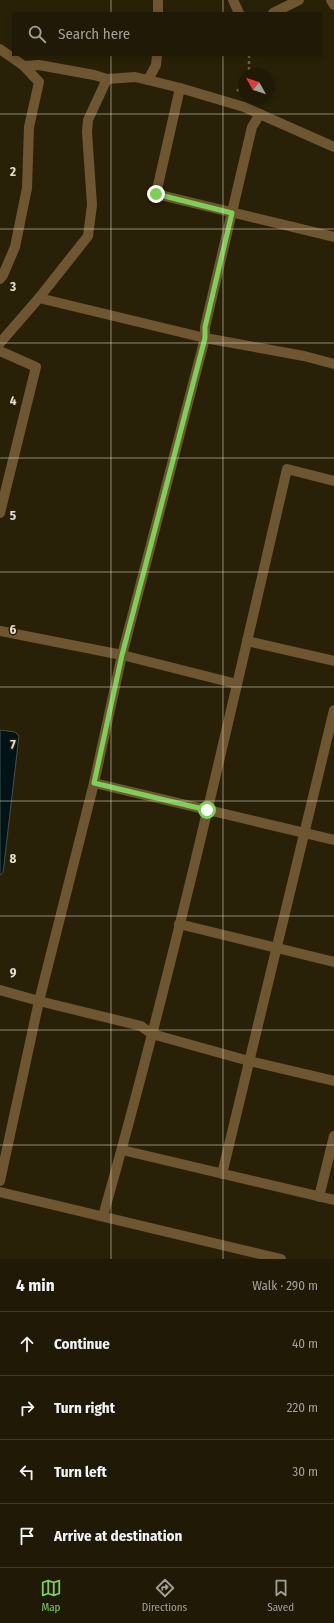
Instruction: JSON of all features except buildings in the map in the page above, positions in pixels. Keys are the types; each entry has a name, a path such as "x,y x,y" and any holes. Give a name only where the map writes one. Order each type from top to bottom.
{"street":[{"path":"158,0 158,12"},
{"path":"233,0 238,12"},
{"path":"275,12 299,0"},
{"path":"331,0 334,5"},
{"path":"0,279 3,275 4,262 15,247 27,188 29,127 39,82 24,66 2,54"},
{"path":"148,80 156,65 157,56"},
{"path":"24,66 39,66 94,75 107,79 135,77 180,88 244,107 334,147"},
{"path":"0,343 39,298 88,236 92,205 87,132 88,120 107,79"},
{"path":"180,88 156,194 334,238"},
{"path":"0,1181 39,1001 94,783 122,655 205,338 205,327 252,127 260,114"},
{"path":"39,298 205,338 304,356 334,364"},
{"path":"0,351 36,367 0,513"},
{"path":"103,1216 152,1034 288,469 334,481"},
{"path":"0,631 122,655 237,684"},
{"path":"247,641 334,661"},
{"path":"222,1174 334,710"},
{"path":"94,783 334,840"},
{"path":"179,924 334,962"},
{"path":"0,990 141,1026 152,1034 249,1061 334,1081"},
{"path":"319,1197 334,1136"},
{"path":"122,1150 334,1200"},
{"path":"0,1192 281,1259"}],"path":[{"path":"250,56 250,68"}],"shaded area":[{"path":"0,730 15,732 19,736 3,873 0,875"}],"route":[{"path":"156,194 232,213 205,327 205,338 122,655 94,783 207,810"}]}
